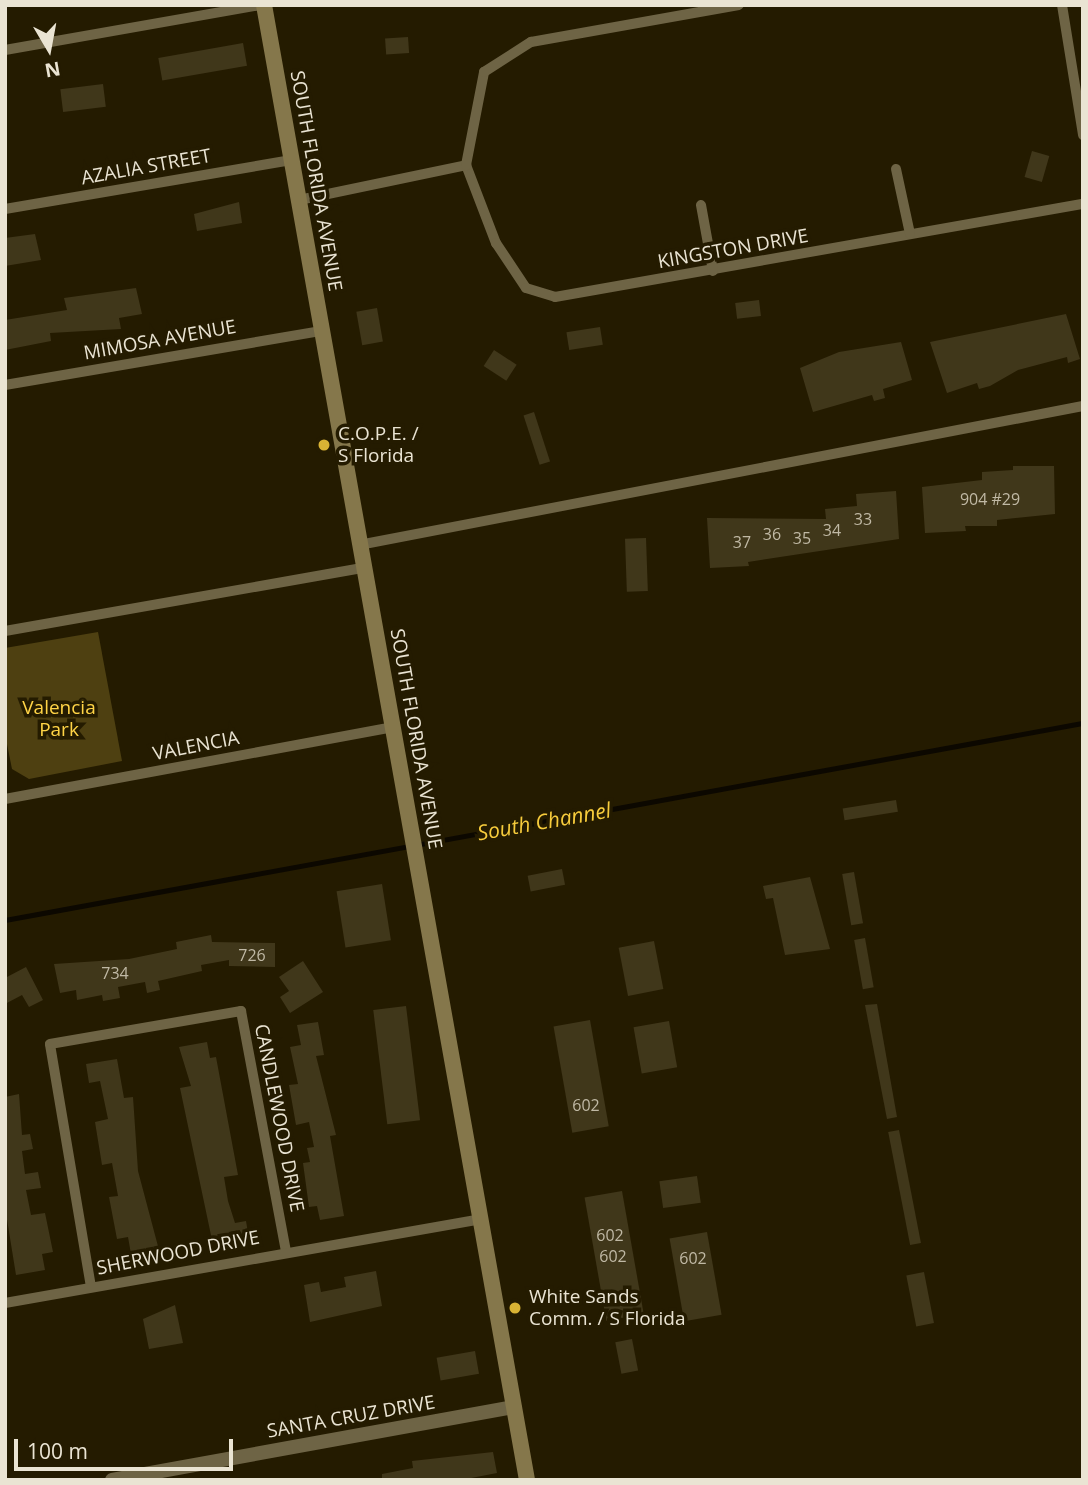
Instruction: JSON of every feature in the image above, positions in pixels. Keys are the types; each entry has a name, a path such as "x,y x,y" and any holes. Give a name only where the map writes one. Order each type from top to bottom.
{"main road":[{"name":"SOUTH FLORIDA AVENUE","path":"262,5 293,160 363,568 527,1480"}],"street":[{"path":"5,50 262,5"},
{"path":"299,200 466,165 484,72 531,42 739,5"},
{"path":"1062,5 1083,135"},
{"name":"AZALIA STREET","path":"5,209 293,160"},
{"name":"KINGSTON DRIVE","path":"466,165 496,243 526,289 555,297 1082,204"},
{"path":"896,169 910,234"},
{"path":"1082,204 1083,198"},
{"path":"701,205 713,271"},
{"name":"MIMOSA AVENUE","path":"5,385 321,331"},
{"path":"359,545 1083,406"},
{"path":"5,631 363,568"},
{"name":"VALENCIA","path":"5,799 393,727"},
{"name":"CANDLEWOOD DRIVE","path":"91,1287 50,1044 241,1011 286,1251"},
{"name":"SHERWOOD DRIVE","path":"5,1303 286,1251 482,1219"},
{"name":"SANTA CRUZ DRIVE","path":"112,1480 514,1407"}],"green space":[{"name":"Valencia Park","path":"98,632 122,761 29,779 12,769 5,734 5,648"}],"building":[{"path":"408,37 409,53 386,55 385,39"},
{"path":"243,43 247,66 162,81 158,58"},
{"path":"103,84 106,107 63,112 60,89"},
{"path":"1032,151 1049,156 1042,182 1025,177"},
{"path":"239,202 242,223 197,231 194,214"},
{"path":"35,234 41,260 5,266 5,238"},
{"path":"136,288 142,314 119,318 121,329 50,333 51,341 5,350 5,320 67,310 64,298"},
{"path":"759,300 761,316 737,319 735,303"},
{"path":"377,308 383,341 362,345 356,312"},
{"path":"1066,314 1080,359 1068,363 1067,357 1018,370 990,386 979,389 977,383 947,393 930,342"},
{"path":"600,327 603,345 569,350 566,332"},
{"path":"901,342 912,380 883,389 885,398 874,401 872,395 813,412 800,368 839,352"},
{"path":"494,350 517,365 506,381 484,366"},
{"path":"534,412 550,461 540,465 524,415"},
{"path":"1013,466 1054,466 1055,514 997,520 997,526 965,526 966,531 925,533 922,487 982,480 982,472 1013,470"},
{"path":"896,491 899,539 748,562 749,566 710,568 707,518 826,519 825,509 857,506 856,494"},
{"path":"646,538 648,591 627,592 625,539"},
{"path":"896,800 898,812 845,820 843,808"},
{"path":"562,869 565,885 531,891 528,876"},
{"path":"854,872 863,923 851,925 842,874"},
{"path":"810,877 830,949 785,955 773,898 766,899 763,886"},
{"path":"382,884 391,940 345,947 337,891"},
{"path":"211,935 212,942 275,943 275,967 229,966 229,960 201,965 202,971 158,981 160,990 147,993 145,982 118,987 120,998 103,1001 102,995 77,1000 76,990 60,993 54,964 129,959 177,949 176,942"},
{"path":"865,938 874,987 863,989 854,940"},
{"path":"654,941 663,989 628,996 619,948"},
{"path":"303,961 323,992 290,1013 280,997 289,991 279,977"},
{"path":"26,967 43,1000 29,1007 22,995 5,1004 5,978"},
{"path":"877,1004 897,1117 887,1119 865,1005"},
{"path":"406,1006 420,1120 387,1124 373,1010"},
{"path":"590,1020 609,1126 572,1133 554,1026"},
{"path":"669,1021 677,1067 642,1074 634,1027"},
{"path":"318,1022 324,1055 316,1056 336,1135 330,1136 344,1216 320,1220 317,1206 309,1207 303,1163 310,1162 307,1148 314,1147 309,1122 296,1125 289,1085 298,1084 290,1047 301,1045 297,1025"},
{"path":"207,1042 210,1058 216,1057 238,1175 224,1177 228,1201 235,1223 246,1221 248,1233 212,1240 180,1088 191,1086 179,1047"},
{"path":"117,1059 124,1098 133,1097 138,1171 159,1250 131,1254 128,1237 117,1239 109,1197 118,1196 112,1163 102,1165 95,1122 108,1119 100,1081 89,1083 86,1064"},
{"path":"19,1094 22,1135 30,1134 33,1149 22,1151 25,1174 38,1172 41,1188 26,1190 31,1215 45,1213 53,1252 42,1254 45,1270 16,1275 5,1207 5,1097"},
{"path":"899,1130 921,1243 910,1245 888,1132"},
{"path":"697,1176 701,1203 663,1208 659,1181"},
{"path":"622,1191 644,1314 606,1321 585,1198"},
{"path":"707,1232 722,1315 684,1321 670,1239"},
{"path":"376,1271 382,1306 310,1322 304,1285 319,1282 321,1292 346,1287 344,1277"},
{"path":"924,1272 934,1323 916,1326 906,1275"},
{"path":"175,1305 183,1343 149,1349 143,1319"},
{"path":"632,1339 638,1370 621,1374 615,1342"},
{"path":"475,1351 479,1374 441,1380 437,1358"},
{"path":"493,1452 497,1473 461,1480 382,1480 382,1474 413,1468 412,1461"}],"waterway":[{"name":"South Channel","path":"5,920 1083,723"}],"place":[{"name":"C.O.P.E. / S Florida","path":"324,445"},
{"name":"White Sands Comm. / S Florida","path":"515,1308"}]}
